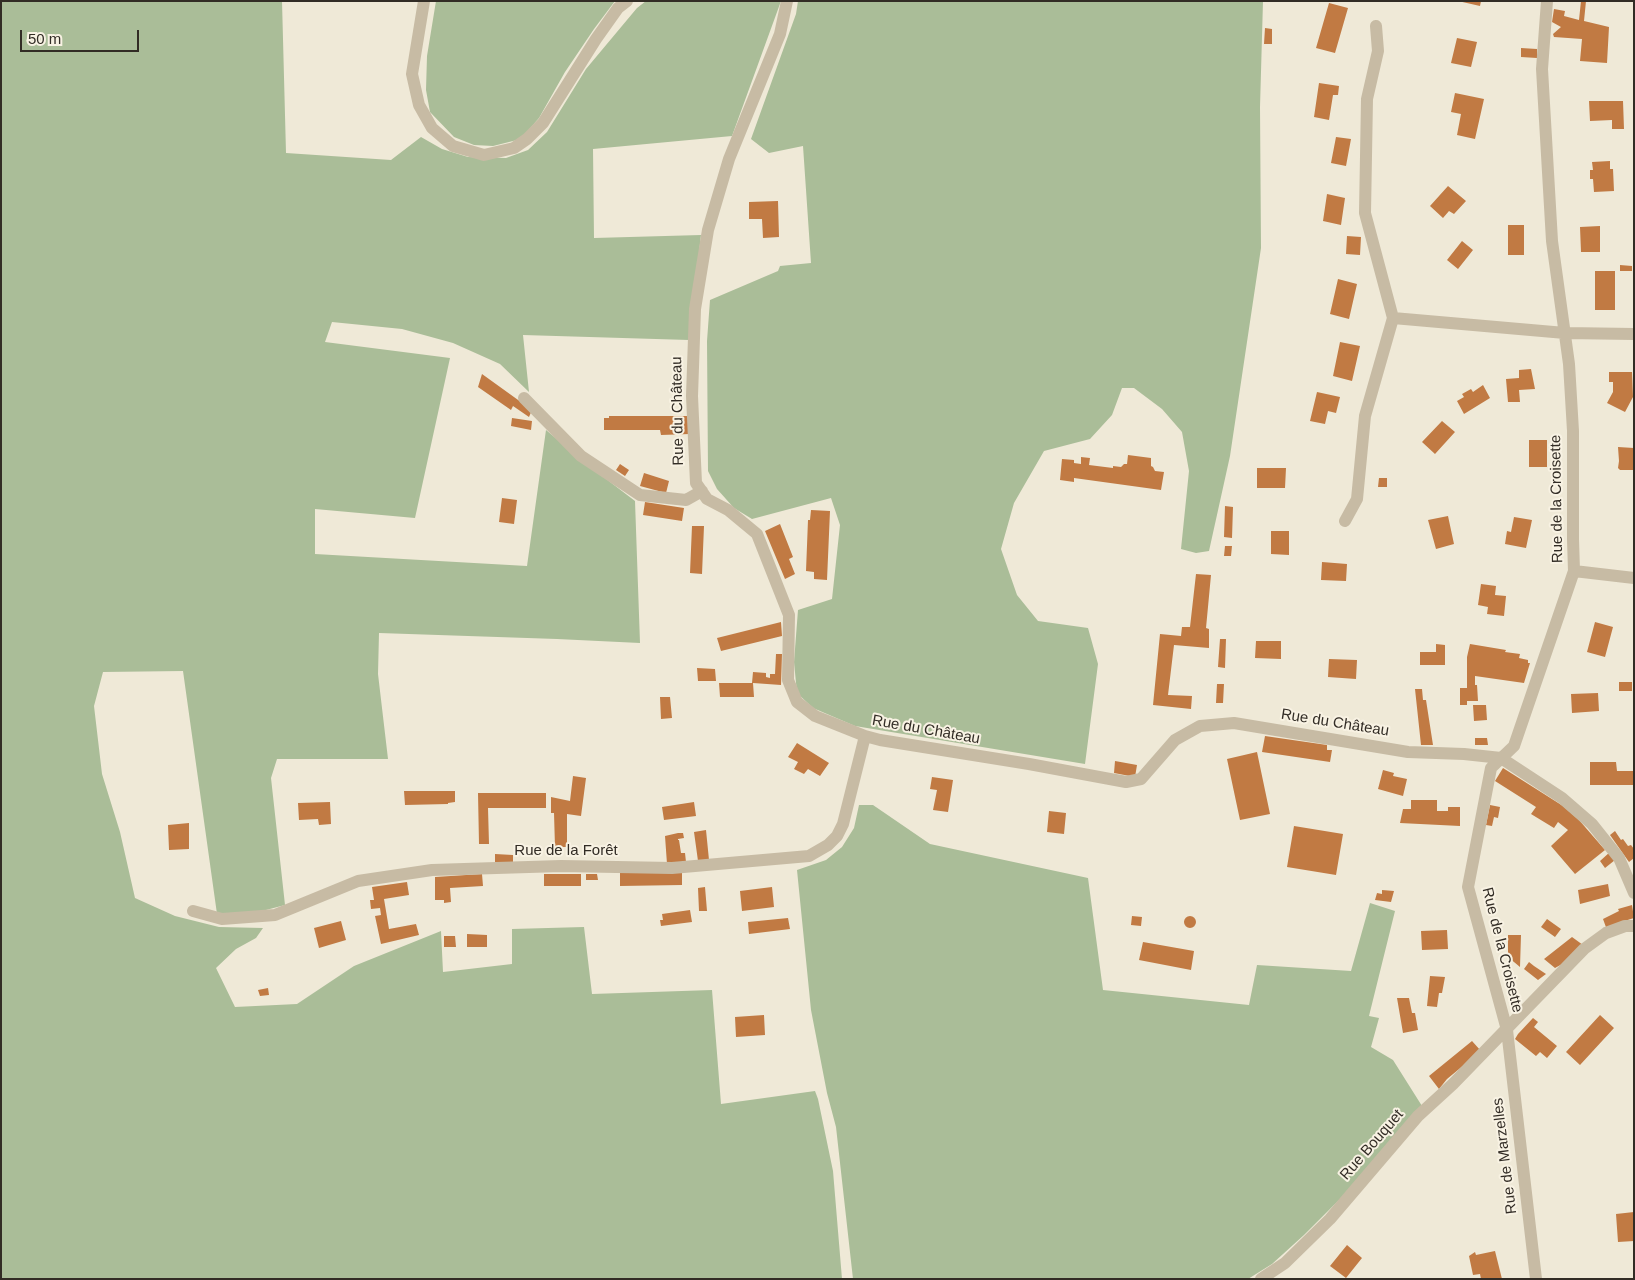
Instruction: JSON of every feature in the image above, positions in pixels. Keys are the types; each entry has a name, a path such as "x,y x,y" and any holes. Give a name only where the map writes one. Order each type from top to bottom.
{"street":[{"path":"424,1 412,74 419,105 432,128 453,146 484,155 514,148 527,139 543,123 596,39 618,8 627,1"},
{"name":"Rue du Château","path":"787,1 780,34 729,159 708,230 695,310 692,396 696,483 707,499 728,510 756,534 789,615 788,680 797,702 815,716 880,740 1126,782 1141,779 1175,740 1200,726 1234,723 1408,752 1464,754 1501,758 1562,798 1592,824 1619,858 1634,893"},
{"name":"Rue de la Croisette","path":"1506,1030 1468,887 1491,768 1514,746 1574,571 1573,431 1569,364 1552,241 1543,79 1547,1"},
{"path":"1345,521 1357,499 1365,416 1393,318 1365,213 1367,99 1378,51 1376,26"},
{"path":"1393,318 1565,334 1634,334"},
{"path":"524,398 581,456 640,495 686,500 702,491"},
{"path":"1574,571 1634,578"},
{"name":"Rue de la Forêt","path":"193,911 222,920 275,916 358,881 432,870 561,866 672,868 809,856 828,845 837,836 843,824 865,736"},
{"name":"Rue Bouquet","path":"1261,1279 1285,1263 1330,1219 1418,1116 1506,1030 1584,949 1606,933 1625,926 1634,926"},
{"name":"Rue de Marzelles","path":"1506,1030 1536,1279"}],"green space":[{"path":"1,1 282,1 286,153 391,160 421,137 442,149 468,157 506,158 528,150 547,132 586,69 637,8 646,1 781,1 732,136 593,149 594,238 701,235 689,340 523,335 529,392 500,364 453,343 402,329 332,322 325,342 450,358 415,518 315,509 315,554 527,566 546,430 635,501 640,643 379,633 378,674 388,759 277,759 271,778 285,905 247,915 217,914 183,671 103,672 94,706 102,774 120,832 135,898 175,916 219,927 263,928 256,938 236,949 216,968 235,1007 297,1004 354,966 441,931 443,972 512,964 512,929 584,927 592,994 712,990 721,1104 815,1091 833,1171 842,1279 1,1279"},
{"path":"436,1 615,1 565,72 539,118 521,139 493,146 474,145 454,137 430,112 426,90 427,56"},
{"path":"798,1 1263,1 1260,107 1261,248 1230,456 1209,551 1196,553 1181,549 1189,471 1182,432 1162,409 1134,388 1122,388 1112,415 1090,439 1044,451 1014,503 1001,549 1017,595 1038,621 1088,628 1098,664 1085,764 855,726 813,708 797,693 794,662 798,610 832,599 840,525 831,498 752,519 734,508 717,489 708,471 707,341 710,300 778,271 780,266 811,263 803,146 769,153 751,139 796,14"},
{"path":"859,805 873,805 930,844 1088,878 1103,990 1249,1005 1257,965 1351,971 1370,903 1395,911 1369,1016 1379,1018 1371,1047 1393,1060 1422,1106 1348,1191 1304,1235 1272,1264 1248,1279 853,1279 836,1127 827,1093 811,1010 797,870 826,860 842,847 854,828"}],"building":[{"path":"1458,1 1481,1 1480,6"},
{"path":"1581,1 1586,1 1584,21 1609,27 1607,63 1580,61 1582,39 1554,37 1553,34 1561,27 1552,22 1554,9 1565,11 1564,16 1579,20"},
{"path":"1329,3 1348,8 1335,53 1316,48"},
{"path":"1265,28 1272,29 1272,44 1264,44"},
{"path":"1457,38 1477,42 1471,67 1451,63"},
{"path":"1521,48 1537,49 1537,58 1521,57"},
{"path":"1319,83 1339,86 1338,95 1333,95 1329,120 1314,117"},
{"path":"1455,93 1484,99 1475,139 1457,135 1461,114 1451,112"},
{"path":"1589,101 1623,101 1624,129 1612,129 1612,120 1590,121"},
{"path":"1336,137 1351,139 1346,166 1331,163"},
{"path":"1610,161 1610,169 1613,169 1614,191 1594,192 1593,179 1590,179 1590,170 1593,170 1592,162"},
{"path":"1448,186 1466,201 1454,214 1449,211 1443,218 1430,206"},
{"path":"1327,194 1345,198 1341,225 1323,221"},
{"path":"778,201 779,237 763,238 762,219 749,219 749,202"},
{"path":"1508,225 1524,225 1524,255 1508,255"},
{"path":"1600,226 1600,252 1581,252 1580,227"},
{"path":"1347,236 1361,237 1360,255 1346,254"},
{"path":"1462,241 1473,250 1458,269 1447,260"},
{"path":"1620,265 1632,266 1632,271 1620,271"},
{"path":"1595,271 1615,271 1615,310 1595,310"},
{"path":"1338,279 1357,284 1349,319 1330,314"},
{"path":"1340,342 1360,346 1352,381 1333,376"},
{"path":"1531,369 1535,389 1519,390 1520,402 1508,402 1506,379 1519,378 1519,370"},
{"path":"1609,372 1632,372 1633,397 1625,412 1607,403 1613,392 1613,382 1609,382"},
{"path":"482,374 532,410 529,417 513,406 511,410 478,387"},
{"path":"1483,385 1490,398 1464,414 1457,401 1464,397 1462,394 1471,389 1473,392"},
{"path":"1317,392 1340,397 1336,413 1328,411 1325,424 1310,421"},
{"path":"609,416 689,416 690,434 661,435 660,430 604,430 604,418 609,418"},
{"path":"512,418 532,421 531,430 511,426"},
{"path":"1442,421 1455,432 1435,454 1422,442"},
{"path":"1529,440 1547,440 1547,467 1529,467"},
{"path":"1618,447 1634,448 1634,470 1620,470 1618,468"},
{"path":"1128,455 1151,458 1151,466 1155,471 1164,472 1161,490 1074,478 1074,482 1060,480 1062,459 1074,460 1074,463 1081,464 1081,457 1090,458 1089,465 1113,468 1113,466 1121,467 1127,464"},
{"path":"620,464 629,470 625,476 616,470"},
{"path":"1257,468 1286,468 1285,488 1257,488"},
{"path":"644,473 669,481 666,493 640,486"},
{"path":"1379,478 1387,478 1387,487 1378,487"},
{"path":"502,498 517,500 514,524 499,522"},
{"path":"645,502 684,508 682,521 643,515"},
{"path":"1225,506 1233,507 1232,538 1224,537"},
{"path":"811,510 830,511 827,580 814,579 814,572 806,571 808,520 810,520"},
{"path":"1448,516 1454,544 1436,549 1428,520"},
{"path":"1514,517 1532,520 1526,548 1505,544 1507,531 1511,532"},
{"path":"780,524 793,557 789,559 795,574 785,579 765,531"},
{"path":"692,526 704,526 702,574 690,573"},
{"path":"1271,531 1289,531 1289,555 1271,554"},
{"path":"1225,546 1232,546 1231,556 1224,556"},
{"path":"1322,562 1347,564 1346,581 1321,580"},
{"path":"1196,574 1211,575 1206,628 1209,629 1209,648 1174,645 1168,695 1192,696 1191,709 1153,705 1160,634 1181,636 1182,627 1190,627"},
{"path":"1481,584 1496,586 1495,595 1506,596 1504,616 1487,614 1488,607 1478,605"},
{"path":"781,622 782,636 721,651 717,638"},
{"path":"1595,622 1613,627 1605,657 1587,652"},
{"path":"1220,639 1226,639 1225,668 1218,667"},
{"path":"1256,641 1281,641 1281,659 1255,658"},
{"path":"1436,644 1445,645 1445,665 1420,665 1420,652 1436,652"},
{"path":"1470,644 1520,654 1519,658 1528,660 1528,663 1530,663 1524,683 1475,676 1478,701 1467,701 1467,705 1460,705 1460,688 1467,688 1467,657"},
{"path":"776,654 782,654 781,685 753,683 754,697 720,697 719,683 752,683 753,672 766,673 766,677 770,678 770,674 775,674"},
{"path":"1329,659 1357,660 1356,679 1328,677"},
{"path":"697,668 715,669 716,681 698,681"},
{"path":"1619,682 1632,682 1632,691 1619,691"},
{"path":"1217,684 1224,684 1223,703 1216,703"},
{"path":"1415,689 1422,689 1423,700 1426,700 1433,745 1421,745"},
{"path":"1598,693 1599,711 1572,713 1571,694"},
{"path":"660,697 670,697 672,718 661,719"},
{"path":"1473,705 1486,705 1487,720 1474,721"},
{"path":"1265,736 1327,745 1327,750 1332,750 1330,762 1262,752"},
{"path":"1475,738 1487,738 1488,745 1475,745"},
{"path":"797,743 829,763 820,776 808,769 804,774 794,769 798,762 788,757"},
{"path":"1257,752 1270,814 1240,820 1227,759"},
{"path":"1115,761 1137,765 1135,777 1114,773"},
{"path":"1590,762 1616,762 1617,771 1634,771 1634,785 1590,785"},
{"path":"1503,768 1563,806 1579,820 1605,850 1575,874 1551,846 1568,830 1558,822 1554,828 1531,814 1536,807 1495,781"},
{"path":"1383,770 1394,773 1393,776 1407,779 1403,796 1378,789"},
{"path":"573,776 586,778 581,816 567,814 567,847 555,847 554,813 551,813 551,797 570,801"},
{"path":"932,777 953,780 948,812 933,810 937,790 930,789"},
{"path":"404,791 455,791 455,802 448,804 405,805"},
{"path":"478,793 546,793 546,808 488,808 489,844 479,844"},
{"path":"1411,800 1437,800 1437,811 1448,811 1448,807 1460,807 1460,826 1400,823 1403,809 1411,809"},
{"path":"330,802 331,824 319,825 318,819 299,820 298,803"},
{"path":"694,802 696,816 664,820 662,807"},
{"path":"1490,805 1500,807 1498,818 1494,817 1492,826 1486,825"},
{"path":"1049,811 1066,813 1064,834 1047,832"},
{"path":"189,823 189,849 169,850 168,825"},
{"path":"1294,826 1343,834 1336,875 1287,867"},
{"path":"706,830 709,860 698,861 694,832"},
{"path":"1615,831 1621,840 1623,839 1628,846 1631,845 1634,849 1634,858 1629,862 1610,835"},
{"path":"683,833 684,838 678,840 681,853 685,853 686,862 667,864 665,836"},
{"path":"1610,852 1615,860 1605,868 1600,861"},
{"path":"495,854 513,855 513,862 495,862"},
{"path":"620,873 682,873 682,885 620,886"},
{"path":"482,874 483,886 450,888 451,902 444,903 444,900 435,900 435,877"},
{"path":"544,874 581,874 581,886 544,886"},
{"path":"586,874 597,874 598,880 586,880"},
{"path":"407,882 409,895 384,899 389,929 416,924 419,935 381,944 375,916 381,915 380,908 371,909 370,900 374,900 372,887"},
{"path":"1608,884 1610,896 1580,904 1578,890"},
{"path":"705,887 707,911 699,911 698,888"},
{"path":"772,887 774,907 742,911 740,891"},
{"path":"1382,890 1394,891 1391,902 1375,900 1377,893 1382,894"},
{"path":"1632,905 1634,918 1621,922 1607,930 1603,919 1619,911 1618,909"},
{"path":"690,910 692,922 661,926 662,914"},
{"path":"1132,916 1142,917 1141,926 1131,925"},
{"path":"1188,916 1192,916 1196,922 1192,928 1188,928 1184,924 1184,920"},
{"path":"788,918 790,929 749,934 748,922"},
{"path":"1547,919 1561,929 1555,937 1541,927"},
{"path":"341,921 346,940 319,948 314,928"},
{"path":"1447,930 1448,949 1422,950 1421,931"},
{"path":"467,934 487,935 487,947 467,947"},
{"path":"1508,935 1521,935 1520,967 1508,957"},
{"path":"444,936 455,936 456,947 444,947"},
{"path":"1572,937 1583,945 1564,963 1555,968 1544,959"},
{"path":"1143,942 1194,951 1191,970 1139,960"},
{"path":"1529,962 1546,974 1538,980 1524,969"},
{"path":"1430,976 1445,977 1442,993 1439,993 1437,1007 1427,1006"},
{"path":"268,988 269,995 260,996 258,990"},
{"path":"1397,998 1409,998 1412,1013 1415,1013 1418,1030 1403,1033"},
{"path":"764,1015 765,1035 736,1037 735,1017"},
{"path":"1600,1015 1614,1028 1580,1065 1566,1052"},
{"path":"1533,1018 1538,1022 1534,1027 1557,1046 1547,1058 1540,1052 1536,1056 1515,1039"},
{"path":"1472,1041 1481,1051 1447,1079 1439,1089 1429,1076"},
{"path":"1634,1212 1634,1241 1618,1242 1616,1214"},
{"path":"1347,1245 1362,1258 1346,1278 1330,1266"},
{"path":"1495,1251 1502,1279 1481,1279 1480,1274 1473,1275 1469,1256 1475,1252 1476,1255"}]}
